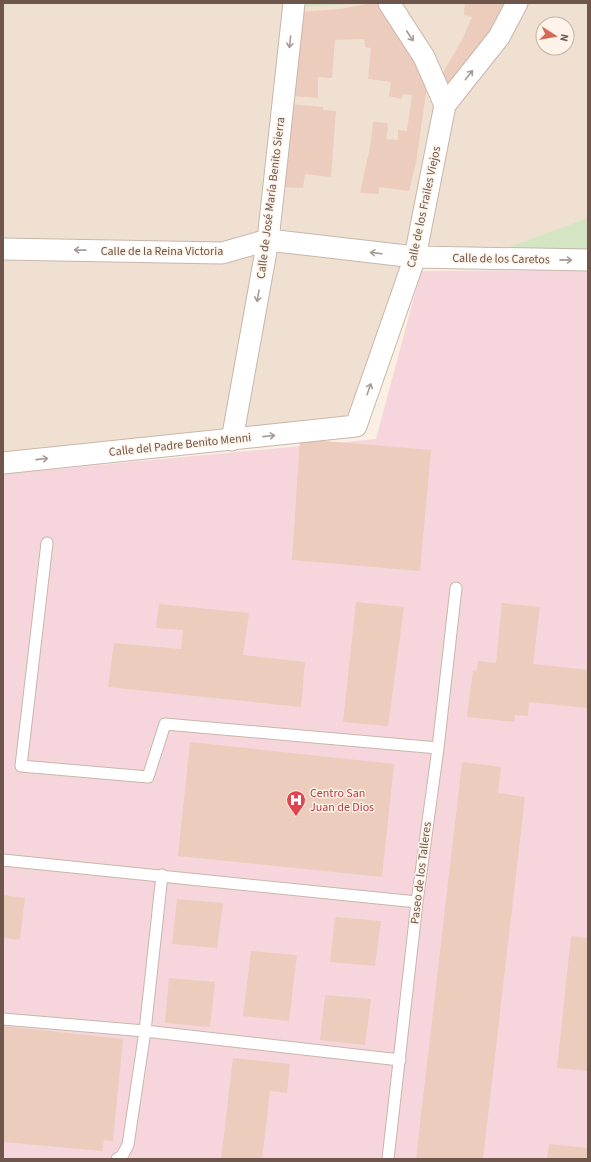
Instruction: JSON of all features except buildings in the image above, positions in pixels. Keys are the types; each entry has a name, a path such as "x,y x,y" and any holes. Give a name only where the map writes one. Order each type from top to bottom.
{"street":[{"name":"Calle de José María Benito Sierra","path":"232,440 268,240 294,3"},
{"path":"389,3 424,57 445,105"},
{"name":"Calle de los Frailes Viejos","path":"356,426 415,257 445,105 499,37 518,3"},
{"name":"Calle de la Reina Victoria","path":"3,249 222,253 268,240 415,257"},
{"name":"Calle de los Caretos","path":"415,257 588,260"},
{"name":"Calle del Padre Benito Menni","path":"3,463 356,426"}],"lane":[{"path":"47,543 21,766 148,777 165,724 438,748"},
{"name":"Paseo de los Talleres","path":"388,1159 417,902 438,748 456,588"},
{"path":"3,860 417,902"},
{"path":"121,1158 128,1145 145,1031 162,875"},
{"path":"3,1019 145,1031 400,1060"}],"shaded area":[{"path":"3,3 588,3 588,250 409,249 351,418 3,455"},
{"name":"Centro San Juan de Dios","path":"588,270 588,1159 3,1159 3,474 376,439 421,271"}],"green space":[{"path":"302,3 361,3 301,7"},
{"path":"588,218 588,250 513,254 512,246"}],"place":[{"name":"Centro San Juan de Dios","path":"296,817"}]}
